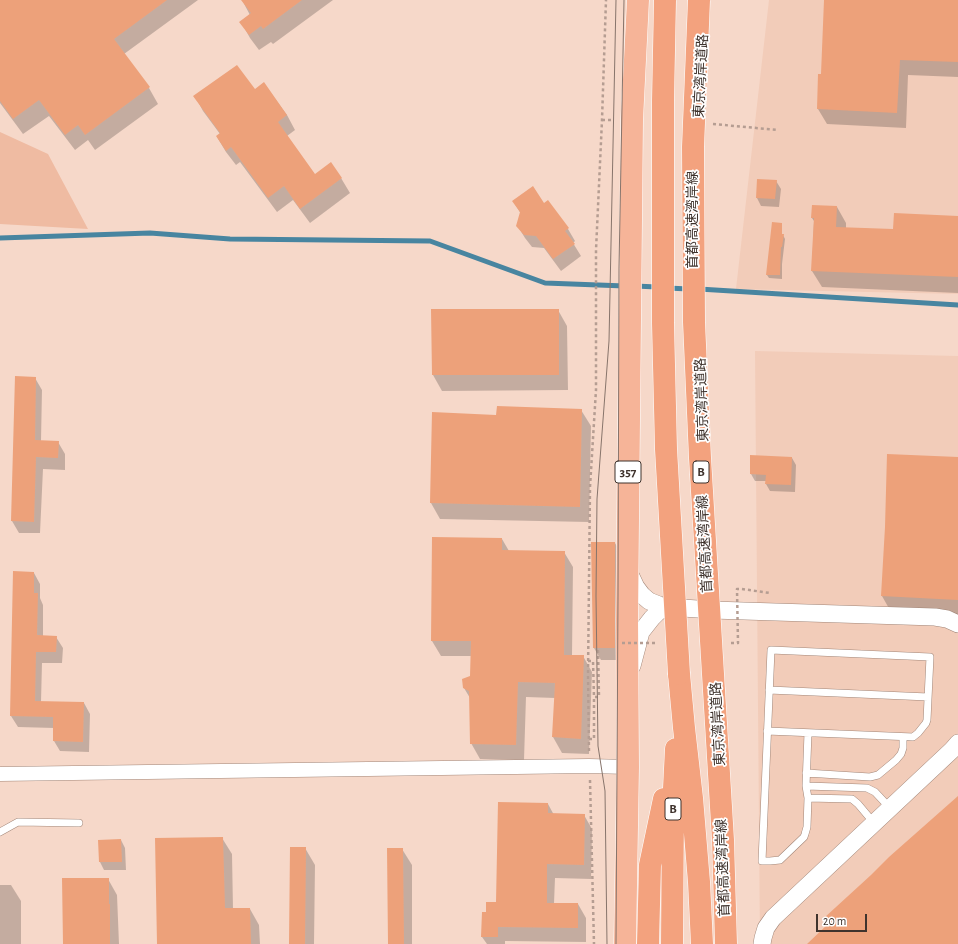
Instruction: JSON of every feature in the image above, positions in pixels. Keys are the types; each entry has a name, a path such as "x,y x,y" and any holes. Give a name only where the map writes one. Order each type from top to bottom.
{"highway":[{"name":"357","path":"625,944 628,767 627,680 632,120 638,0"},
{"name":"B","path":"665,0 663,109 663,323 666,449 679,674 680,735 673,815 672,944"},
{"name":"東京湾岸道路","path":"701,3 702,51 699,123 698,224 699,325 702,413 721,783 725,944"},
{"name":"首都高速湾岸線","path":"701,3 693,147 694,322 700,458 723,840 725,944"},
{"path":"648,944 650,865 680,735"},
{"path":"680,735 690,944"},
{"path":"680,735 692,798 699,875 702,944"},
{"path":"657,944 657,921 673,815"},
{"path":"673,815 681,887 681,944"}],"street":[{"path":"628,569 636,587 642,595 650,601 668,607 712,610 935,617 947,619 958,624"},
{"path":"627,680 641,632 658,612 668,607"},
{"path":"762,944 762,938 766,928 773,918 958,744"},
{"path":"0,774 589,766 628,767"}],"lane":[{"path":"768,731 903,737 916,735 926,723 928,715 930,657 771,650 762,861 780,860 804,837 807,827 808,798 806,773 808,733"},
{"path":"769,690 928,697"},
{"path":"806,773 870,777 878,775 901,754 903,748 903,737"},
{"path":"806,786 870,789 875,792 890,808"},
{"path":"808,798 852,799 875,823"},
{"path":"0,832 18,822 79,823"}],"path":[{"path":"594,944 589,766 588,661 590,487 596,390 596,250 606,0"},
{"path":"742,590 772,594"},
{"path":"594,697 599,697 598,648"},
{"path":"588,661 593,660 594,697 594,739 589,739"}],"shaded area":[{"path":"769,0 958,0 958,294 736,289"},
{"path":"0,132 48,154 88,229 0,224"},
{"path":"755,351 958,356 958,944 760,944"}],"building":[{"path":"0,0 167,0 114,39 150,87 85,135 78,125 65,135 39,100 13,119 0,101"},
{"path":"241,0 302,0 263,29 261,26 249,35 239,22 251,13"},
{"path":"824,0 958,0 958,62 900,60 897,113 817,109 818,74 821,74"},
{"path":"237,65 255,89 264,82 287,115 278,122 315,174 331,162 342,178 300,209 284,186 268,198 231,147 226,151 216,136 220,133 193,96"},
{"path":"757,179 777,180 775,199 756,198"},
{"path":"533,186 544,203 548,200 569,228 565,231 575,244 553,259 536,236 524,235 516,226 520,212 512,201"},
{"path":"812,205 837,206 836,227 893,229 894,213 958,216 958,277 811,271 814,218 811,218"},
{"path":"772,222 782,223 782,234 784,234 781,247 780,275 766,275"},
{"path":"431,309 559,309 559,375 432,375"},
{"path":"15,376 36,377 35,440 59,441 58,458 36,457 34,522 11,521"},
{"path":"497,406 582,409 580,507 430,503 432,412 496,415"},
{"path":"887,454 958,457 958,600 881,596"},
{"path":"750,455 792,457 791,485 765,484 766,475 750,474"},
{"path":"432,537 502,538 502,550 565,551 564,655 584,655 581,739 552,737 555,683 518,682 516,745 470,744 469,691 463,688 462,679 470,676 471,641 431,641"},
{"path":"591,542 615,542 615,648 593,648"},
{"path":"13,571 34,572 34,593 38,593 37,635 57,636 56,652 36,652 35,701 84,702 83,742 53,741 53,717 10,716"},
{"path":"958,796 958,944 807,944 828,924 824,918 889,857"},
{"path":"498,802 548,803 548,813 585,814 584,865 547,864 547,903 578,903 578,928 498,927 498,937 481,937 482,912 486,912 486,902 496,902"},
{"path":"223,837 225,908 250,908 251,944 157,944 155,838"},
{"path":"121,839 122,862 99,862 98,840"},
{"path":"290,847 306,847 305,944 289,944"},
{"path":"387,848 403,848 404,944 388,944"},
{"path":"62,878 109,878 110,944 63,944"}],"waterway":[{"path":"0,238 150,233 230,239 430,241 545,283 625,286"},
{"path":"635,286 657,287"},
{"path":"667,288 689,289"},
{"path":"699,289 958,305"}],"tram line":[{"path":"607,944 605,791 598,746 596,596 597,499 609,341 616,0"},
{"path":"616,944 619,268 624,0"}]}
